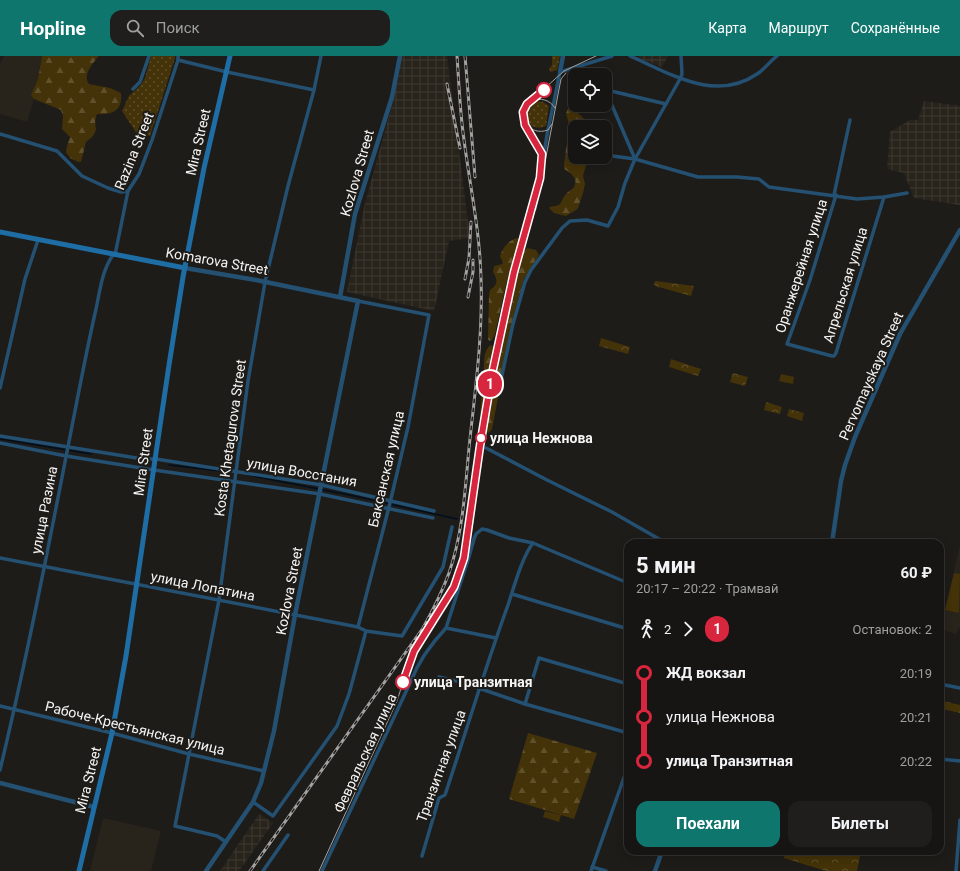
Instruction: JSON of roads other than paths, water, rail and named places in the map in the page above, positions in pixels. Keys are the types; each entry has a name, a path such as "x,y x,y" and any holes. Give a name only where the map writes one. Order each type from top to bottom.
{"main road":[{"name":"Mira Street","path":"79,871 112,733 126,656 169,365 185,268 204,168 230,56"},
{"name":"Komarova Street","path":"0,232 185,268"}],"street":[{"path":"133,88 140,82 149,56"},
{"name":"Kosta Khetagurova Street","path":"226,842 217,836 175,826 219,600 248,381 265,282 288,186 314,90 321,56"},
{"name":"Kozlova Street","path":"340,297 355,214 392,97 400,56"},
{"path":"534,209 563,56"},
{"path":"560,72 612,56"},
{"path":"630,56 637,57 680,79 706,86 723,86 737,83 757,74 777,56"},
{"path":"501,380 512,324 524,282 562,228 570,221 587,220 608,226 618,207 625,183 635,159 680,79 682,74 681,56"},
{"path":"178,58 226,72 314,90"},
{"name":"Razina Street","path":"114,255 128,191 139,174 152,140 178,58"},
{"path":"635,159 608,96 611,91 666,104"},
{"name":"Оранжерейная улица","path":"787,344 810,280 835,195 850,120"},
{"path":"0,134 57,151 82,176 108,188 121,192 128,191"},
{"path":"612,156 635,159 698,177 737,177 759,179 769,187 857,198 884,197 907,193"},
{"name":"Апрельская улица","path":"787,344 832,356 836,353 884,197"},
{"name":"Pervomayskaya Street","path":"833,539 841,481 855,437 900,334 960,230"},
{"path":"0,388 25,279 38,240"},
{"name":"улица Разина","path":"0,770 44,566 87,348 106,266 114,255"},
{"name":"Komarova Street","path":"185,268 265,282 429,315"},
{"name":"Kozlova Street","path":"206,871 253,802 264,771 274,731 295,615 358,301"},
{"name":"Баксанская улица","path":"358,627 391,501 408,427 429,315"},
{"name":"улица Восстания","path":"0,436 154,470 235,479 320,493 433,518"},
{"name":"улица Восстания","path":"0,443 143,459 156,459 236,471 322,486 434,510"},
{"path":"486,448 612,512 659,539"},
{"name":"улица Лопатина","path":"0,558 358,627 366,631 402,636 443,567 452,527"},
{"name":"Февральская улица","path":"322,871 416,668 431,644 446,628 474,539 479,531 485,529 509,538 533,543"},
{"path":"533,543 624,582"},
{"name":"Транзитная улица","path":"422,856 439,798 445,795 496,638 529,548 533,543"},
{"path":"512,594 624,628"},
{"path":"446,628 496,638"},
{"path":"253,802 273,816 336,726 349,694 366,631"},
{"path":"525,704 539,658 624,683"},
{"path":"440,676 525,704 624,732"},
{"path":"944,685 960,688"},
{"name":"Рабоче-Крестьянская улица","path":"0,706 112,733 189,754 264,771"},
{"path":"944,760 960,762"},
{"path":"606,871 591,869 624,777"},
{"path":"0,783 94,807"},
{"path":"956,871 960,820"},
{"path":"264,871 288,835"},
{"path":"655,871 661,855"}],"waterway":[{"path":"0,439 91,454"},
{"path":"169,465 229,472"},
{"path":"248,475 354,496 457,519"}],"tram line":[{"path":"319,871 397,701 414,651 453,587 464,558 492,374 514,272 540,178 542,154 525,125 523,113 527,104 564,71 596,56"},
{"path":"545,162 561,79 566,73"},
{"name":"1","path":"403,682 414,651 454,587 464,558 492,374 514,272 542,168 542,154 522,117 524,108 527,104 544,90"},
{"path":"531,101 542,99 551,103 555,108"},
{"path":"526,124 533,130 539,131 548,130 552,124"}],"railway":[{"path":"250,871 423,628 434,608 454,558 465,495 481,321 479,244 463,130 457,56"},
{"path":"465,56 475,177"},
{"path":"447,84 460,148"},
{"path":"465,279 469,258 471,222"},
{"path":"468,297 473,272 473,260"}],"place":[{"name":"улица Нежнова","path":"481,438"},
{"name":"улица Транзитная","path":"403,682"}]}
